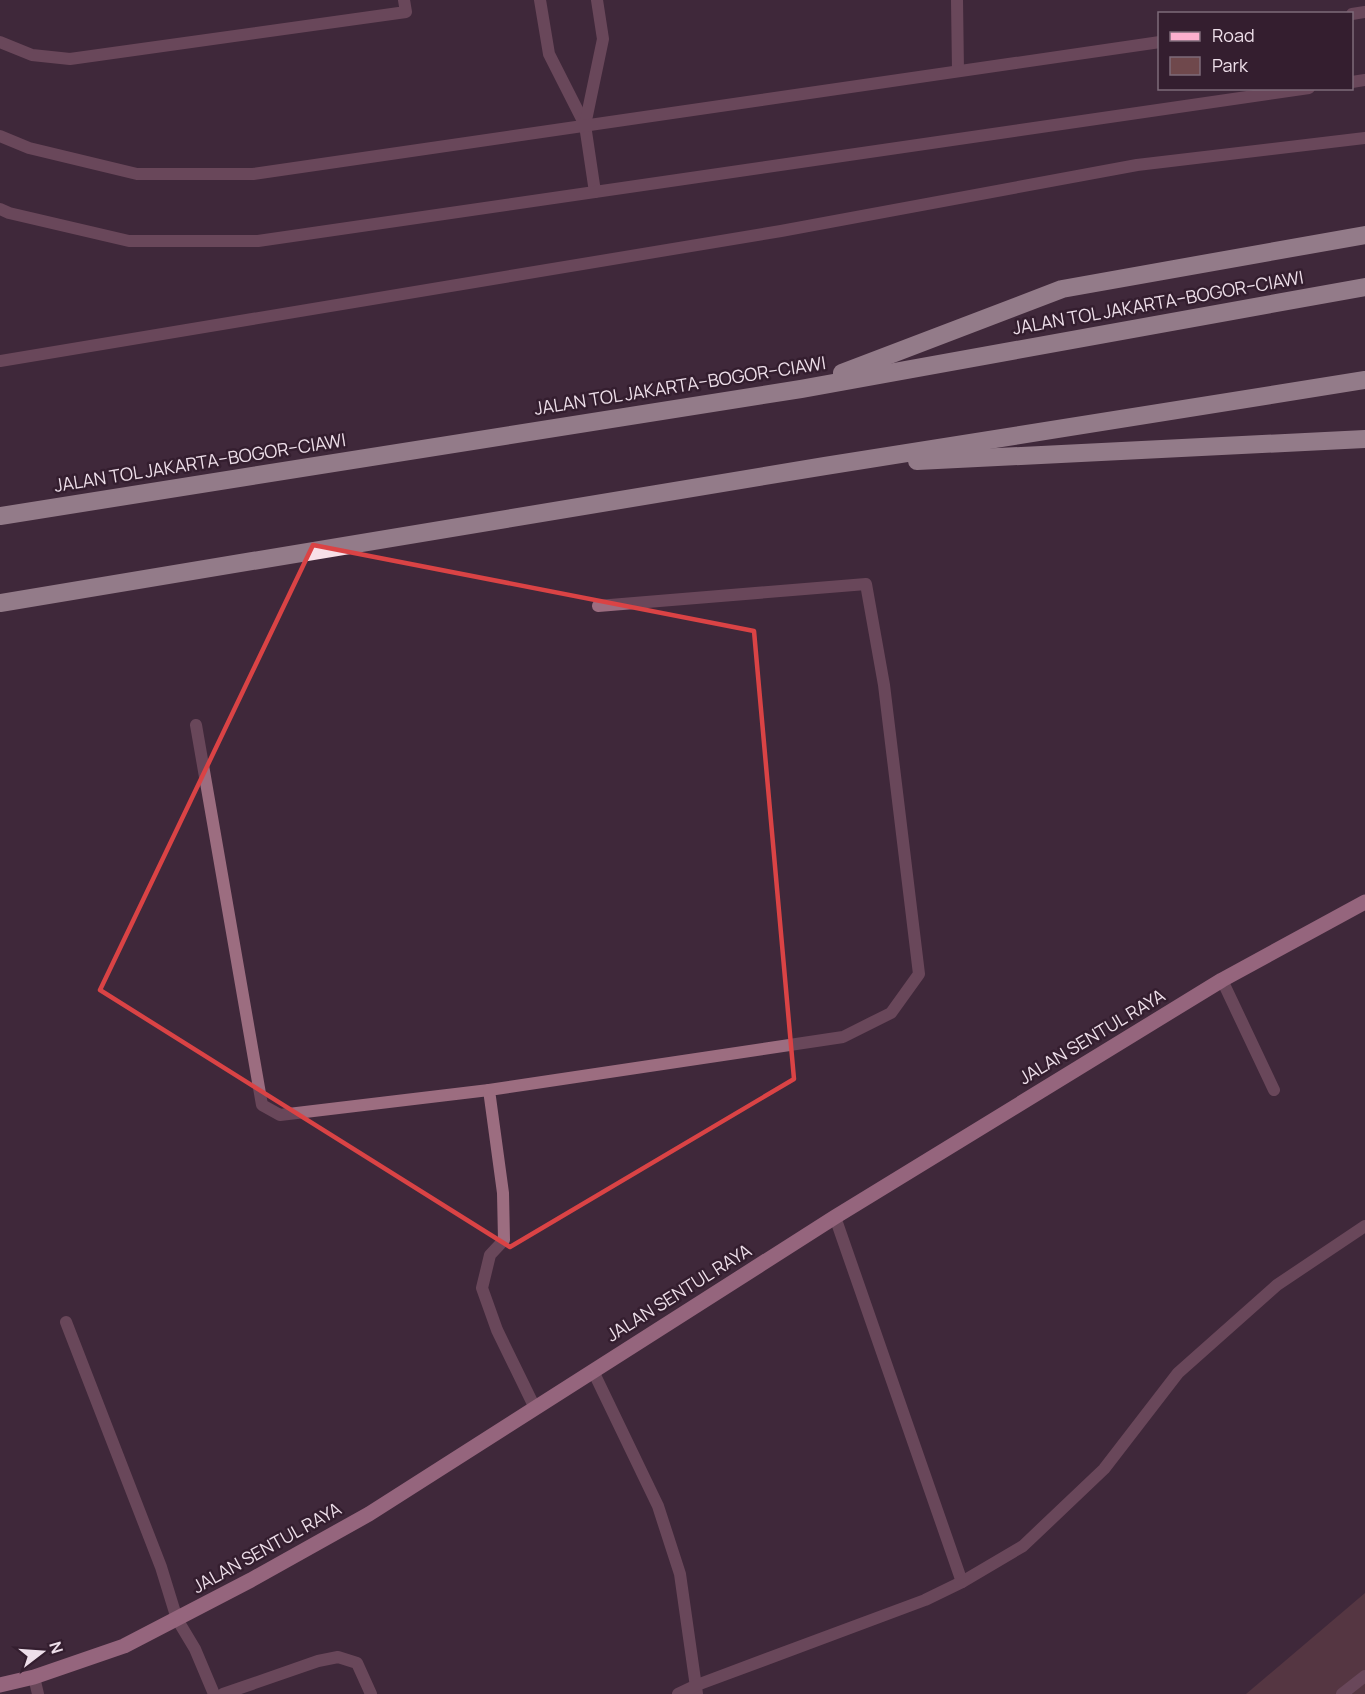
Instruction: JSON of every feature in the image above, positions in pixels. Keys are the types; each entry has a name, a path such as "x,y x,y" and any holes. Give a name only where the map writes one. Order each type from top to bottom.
{"highway":[{"path":"801,388 1062,289 1365,235"},
{"name":"JALAN TOL JAKARTA–BOGOR–CIAWI","path":"0,516 801,388 1365,287"},
{"path":"0,603 825,466 1365,380"},
{"path":"825,466 1365,439"}],"main road":[{"name":"JALAN SENTUL RAYA","path":"0,1685 34,1677 124,1646 251,1580 369,1514 836,1217 1222,980 1365,902"}],"street":[{"path":"0,42 32,55 70,59 406,12 404,0"},
{"path":"540,0 549,54 585,125 595,192"},
{"path":"585,125 603,39 597,0"},
{"path":"957,0 958,71"},
{"path":"0,136 29,148 136,174 253,174 1158,42"},
{"path":"0,209 129,241 258,241 1295,90"},
{"path":"0,361 781,231 1137,165 1365,138"},
{"path":"196,725 262,1105 280,1115 489,1090 843,1037 891,1013 919,974 884,685 866,584 598,606"},
{"path":"1222,980 1274,1090"},
{"path":"489,1090 503,1193 504,1240 490,1255 482,1288 497,1330 535,1408"},
{"path":"836,1217 962,1582"},
{"path":"678,1694 697,1689 925,1600 962,1582 1023,1546 1104,1469 1178,1373 1277,1285 1365,1226"},
{"path":"66,1322 157,1556 177,1618 195,1649 214,1694"},
{"path":"593,1371 658,1506 680,1574 697,1689"},
{"path":"223,1694 318,1661 338,1657 357,1663 371,1694"},
{"path":"1342,1694 1365,1676"},
{"path":"34,1677 38,1694"}],"highlighted area":[{"path":"313,545 754,631 794,1079 510,1247 100,990"}],"green space":[{"path":"1365,1593 1365,1694 1246,1694"}]}
